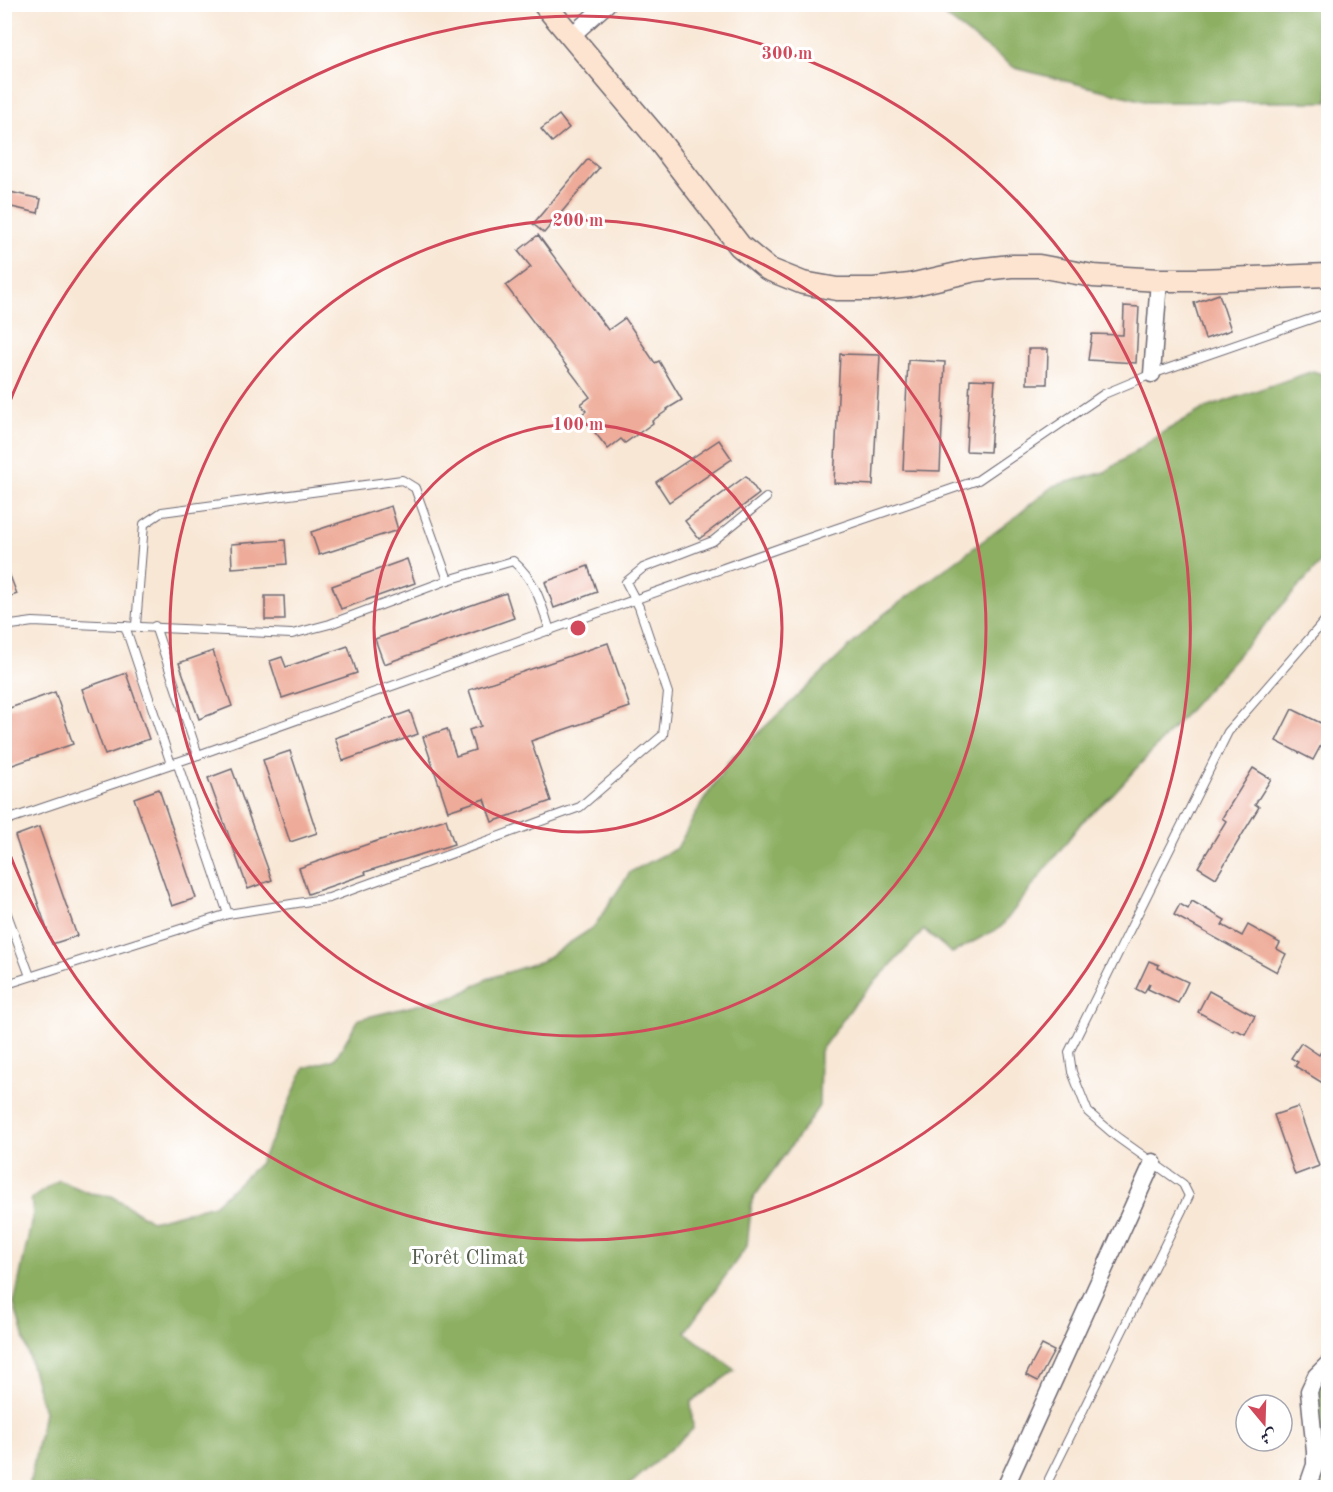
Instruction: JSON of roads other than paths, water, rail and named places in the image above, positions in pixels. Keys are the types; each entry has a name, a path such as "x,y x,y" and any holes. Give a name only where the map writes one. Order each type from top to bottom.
{"main road":[{"path":"544,4 656,136 741,246 768,269 803,283 837,289 874,289 910,285 975,270 1011,266 1039,266 1093,276 1159,280 1329,275"}],"street":[{"path":"572,36 607,4"},
{"path":"1152,374 1159,280"},
{"path":"1005,1488 1152,1162"},
{"path":"1307,1488 1315,1465 1309,1391 1316,1376 1329,1364"}],"lane":[{"path":"4,821 198,755 978,480 1104,394 1152,374 1329,313"},
{"path":"136,626 144,524 162,512 402,480 415,488 448,580"},
{"path":"4,985 228,914 329,898 580,807 663,735 668,693 636,600 626,582 643,568 713,541 766,498"},
{"path":"4,626 33,621 292,634 330,624 448,580 513,561 533,584 550,631"},
{"path":"1049,1479 1189,1196 1183,1184 1117,1137 1088,1112 1072,1072 1069,1052 1228,732 1329,617"},
{"path":"125,626 228,914"},
{"path":"155,627 198,755"},
{"path":"4,906 30,976"}],"park label":[{"name":"Forêt Climat","path":"468,1258"}]}
